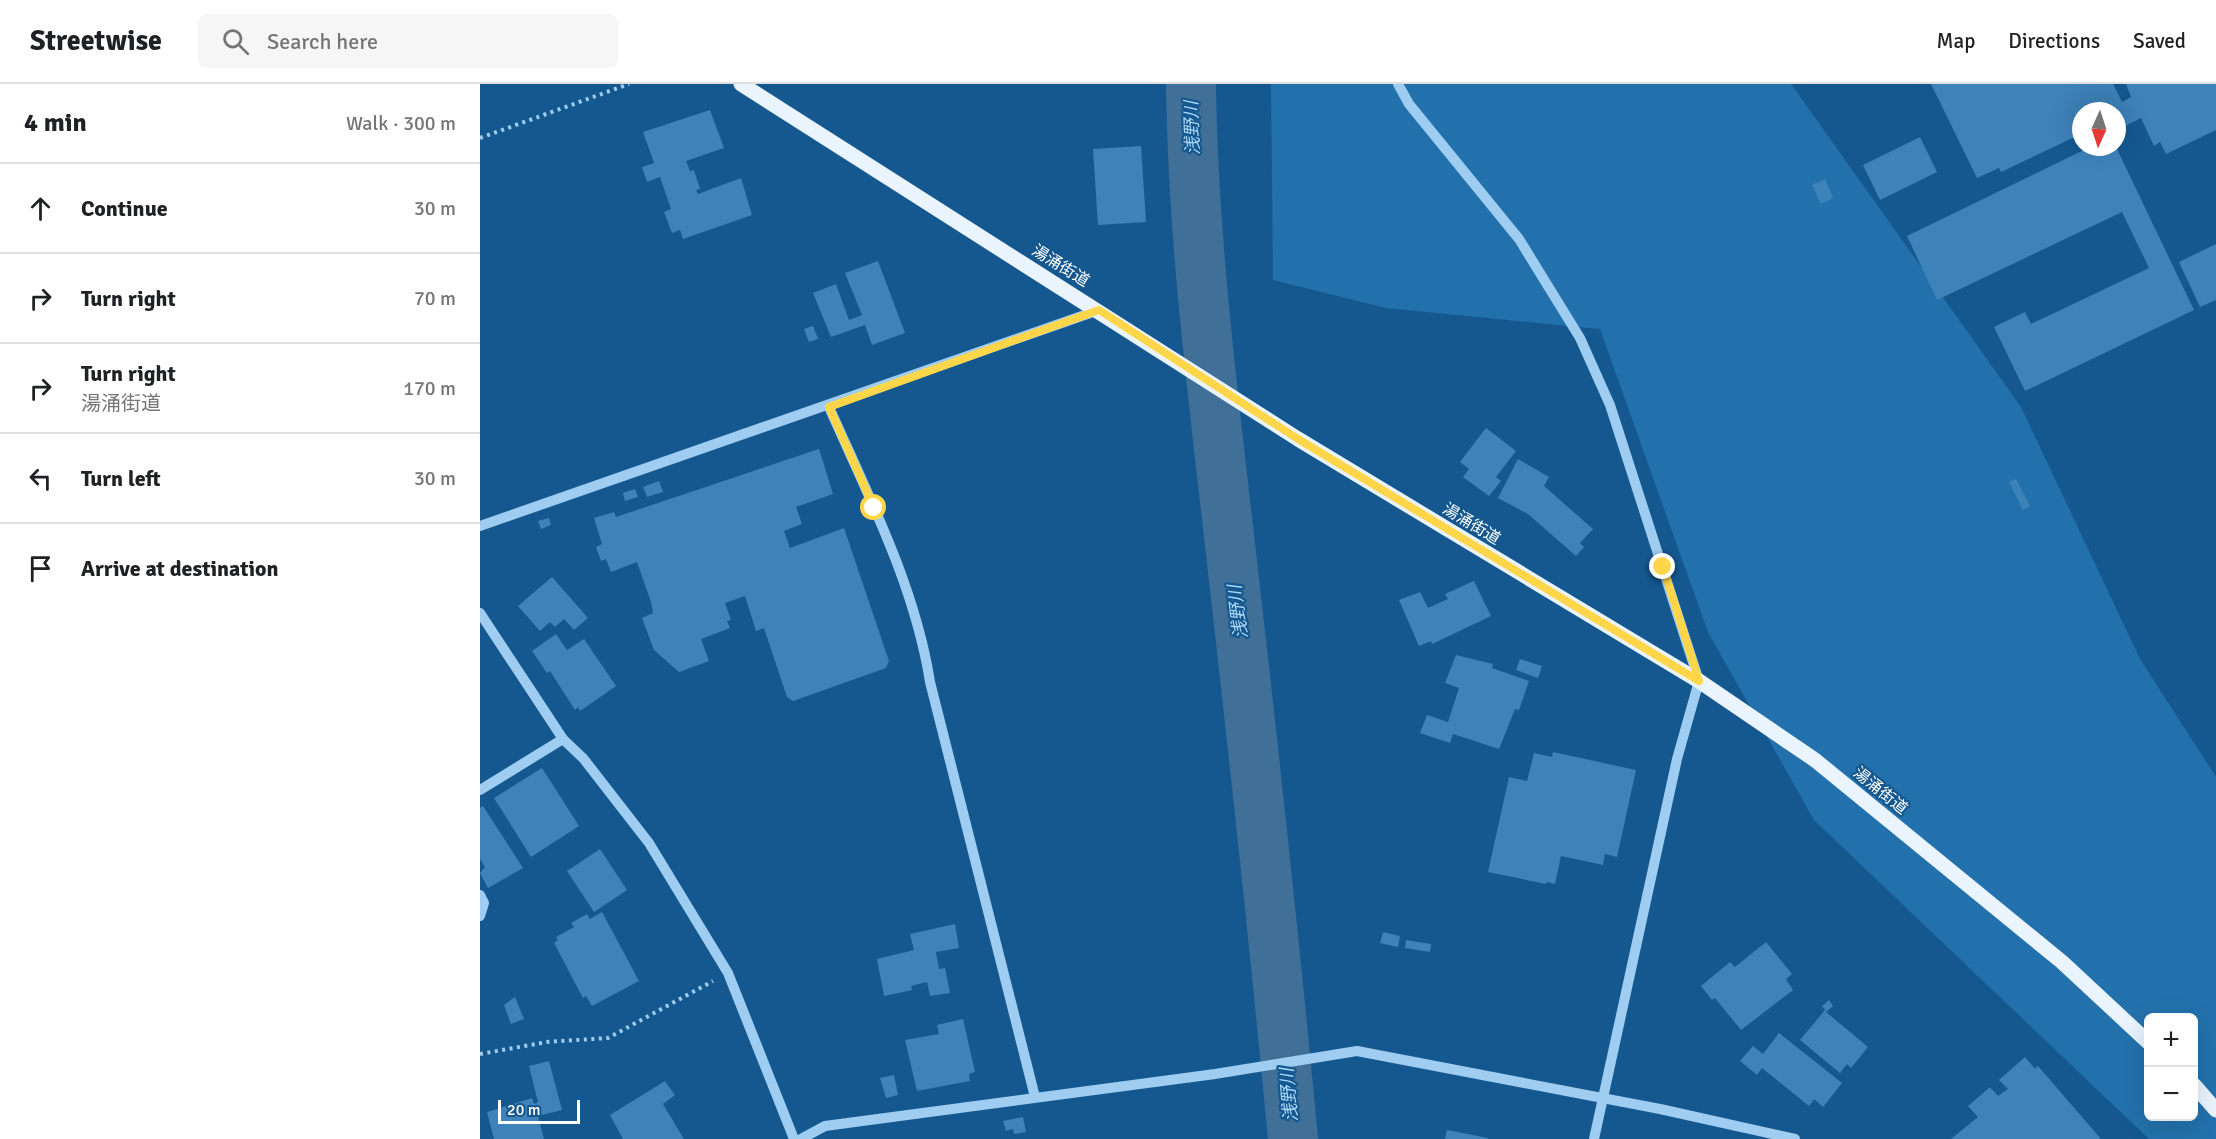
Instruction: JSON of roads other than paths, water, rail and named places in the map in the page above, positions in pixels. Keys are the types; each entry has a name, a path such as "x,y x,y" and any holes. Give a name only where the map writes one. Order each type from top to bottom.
{"main road":[{"name":"湯涌街道","path":"741,84 1165,352 1298,439 1699,681 1815,760 2062,962 2144,1038"},
{"path":"2198,1090 2216,1110"}],"street":[{"path":"1398,84 1408,104 1519,239 1580,338 1610,405 1699,681 1677,759 1594,1139"},
{"path":"480,526 829,407 1099,310"},
{"path":"829,407 874,508 924,639 930,682 1035,1097"},
{"path":"480,613 563,739 583,758 649,843 728,973 794,1139"},
{"path":"480,790 563,739"},
{"path":"480,895 484,903 480,916"},
{"path":"801,1139 825,1126 1215,1074 1357,1051 1603,1100 1660,1109 1795,1139"}],"waterway":[{"name":"浅野川","path":"1191,84 1200,263 1293,1139"}]}
